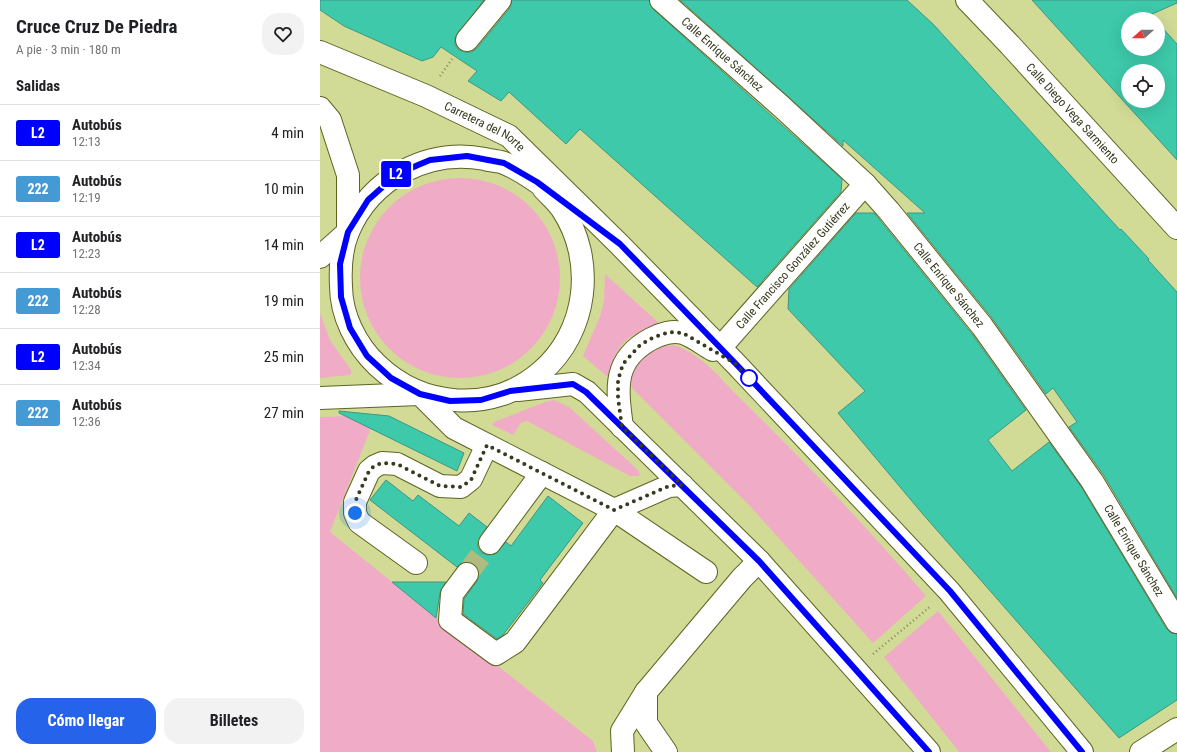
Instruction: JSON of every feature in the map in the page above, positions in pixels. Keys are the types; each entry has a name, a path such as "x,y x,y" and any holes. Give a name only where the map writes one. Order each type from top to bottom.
{"street":[{"path":"467,40 500,0"},
{"name":"Calle Enrique Sánchez","path":"661,0 783,108 865,184 982,326 1092,481 1177,622"},
{"name":"Calle Diego Vega Sarmiento","path":"967,0 1177,228"},
{"name":"Carretera del Norte","path":"320,52 426,96 509,136 620,244 736,364 950,591 1082,752"},
{"path":"320,108 330,120 348,175 348,232 340,264 341,297 350,328 367,356 391,378 420,394 454,428 614,510 706,572"},
{"path":"458,111 537,182 562,208 578,240 584,276 580,312 565,345 541,372 510,391"},
{"path":"320,258 348,232 368,200 396,175 430,160 467,156 504,163 537,182"},
{"name":"Carretera del Norte","path":"537,182 620,244"},
{"name":"Calle Francisco González Gutiérrez","path":"720,348 865,184"},
{"name":"Carretera del Norte","path":"622,427 618,398 618,380 623,364 640,345 654,337 670,332 683,333 736,364"},
{"path":"320,398 420,394 450,401 481,400 510,391 573,384 586,392 759,561 856,668 929,752"},
{"path":"416,563 359,522 355,513 355,502 369,471 374,466 382,463 397,464 440,486 461,487 471,480 487,445"},
{"path":"490,543 542,473"},
{"path":"466,574 452,594 450,620 496,654 515,642 614,510 669,486 682,485"},
{"path":"622,752 622,731 646,692 742,578 759,561"},
{"path":"646,692 646,723 666,752"},
{"path":"1141,752 1177,729"}],"path":[{"path":"447,66 451,60"},
{"path":"856,668 950,591"}],"shaded area":[{"path":"450,178 470,178 498,185 524,200 538,214 553,240 560,268 560,288 553,316 538,342 524,356 498,371 489,374 470,378 450,378 422,371 396,356 382,342 367,316 364,307 360,288 360,268 367,240 382,214 396,200 422,185 431,182"},
{"path":"605,274 661,325 640,332 625,342 615,357 610,379 583,356 600,316 604,301"},
{"path":"320,313 330,340 351,370 351,374 349,375 320,378"},
{"path":"673,345 693,354 711,368 837,497 926,596 873,643 749,505 631,387 634,370 643,357 656,349"},
{"path":"554,400 569,407 638,470 640,474 638,476 630,476 527,421 521,423 513,435 492,425 494,422 545,402"},
{"path":"376,415 330,532 593,741 597,752 320,752 320,417"},
{"path":"938,611 1051,752 959,752 884,657"}],"building":[{"path":"320,0 484,0 455,38 455,45 459,50 472,52 510,8 512,0 649,0 653,9 842,179 841,192 757,287 580,129 566,144 509,92 501,101 468,81 477,71 441,47 433,57 422,61 344,26 320,10"},
{"path":"680,0 907,0 934,25 1120,230 1121,229 1149,259 1148,260 1177,292 1177,598 1103,474 1069,427 1077,422 1053,388 1046,394 992,318 907,213 925,213 843,140 843,146"},
{"path":"1032,0 1177,0 1177,3 1157,12 1121,12 1121,56 1165,56 1165,31 1177,44 1177,160 1130,108 1165,108 1165,64 1121,64 1121,98"},
{"path":"856,213 874,213 972,334 1026,410 988,440 1012,471 1049,442 1082,488 1166,628 1171,633 1177,634 1177,700 1119,738 921,512 838,413 865,391 788,309 789,289"},
{"path":"339,411 389,416 464,453 457,471 339,413"},
{"path":"386,480 413,501 418,495 459,526 469,513 487,527 478,542 478,548 482,553 488,555 495,554 506,542 511,546 548,496 583,523 540,580 543,583 503,635 497,639 463,614 464,599 477,581 479,575 478,569 474,564 468,562 462,563 457,567 370,500"},
{"path":"392,582 446,582 440,593 436,618"}],"tunnel":[{"path":"467,574 490,543"}],"bus line":[{"name":"L2","path":"929,752 856,668 759,561 586,392 573,384 510,391 481,400 450,401 420,394 391,378 367,356 350,328 341,297 340,264 348,232 368,200 396,175 418,165 430,160 467,156 504,163 537,182 620,244 736,364 950,591 1082,752"}],"route":[{"path":"355,513 355,502 369,471 374,466 382,463 397,464 440,486 461,487 471,480 487,445 614,510 669,486 682,485 622,427 618,398 618,380 623,364 630,354 640,345 654,337 670,332 683,333 736,364 749,378"}]}
